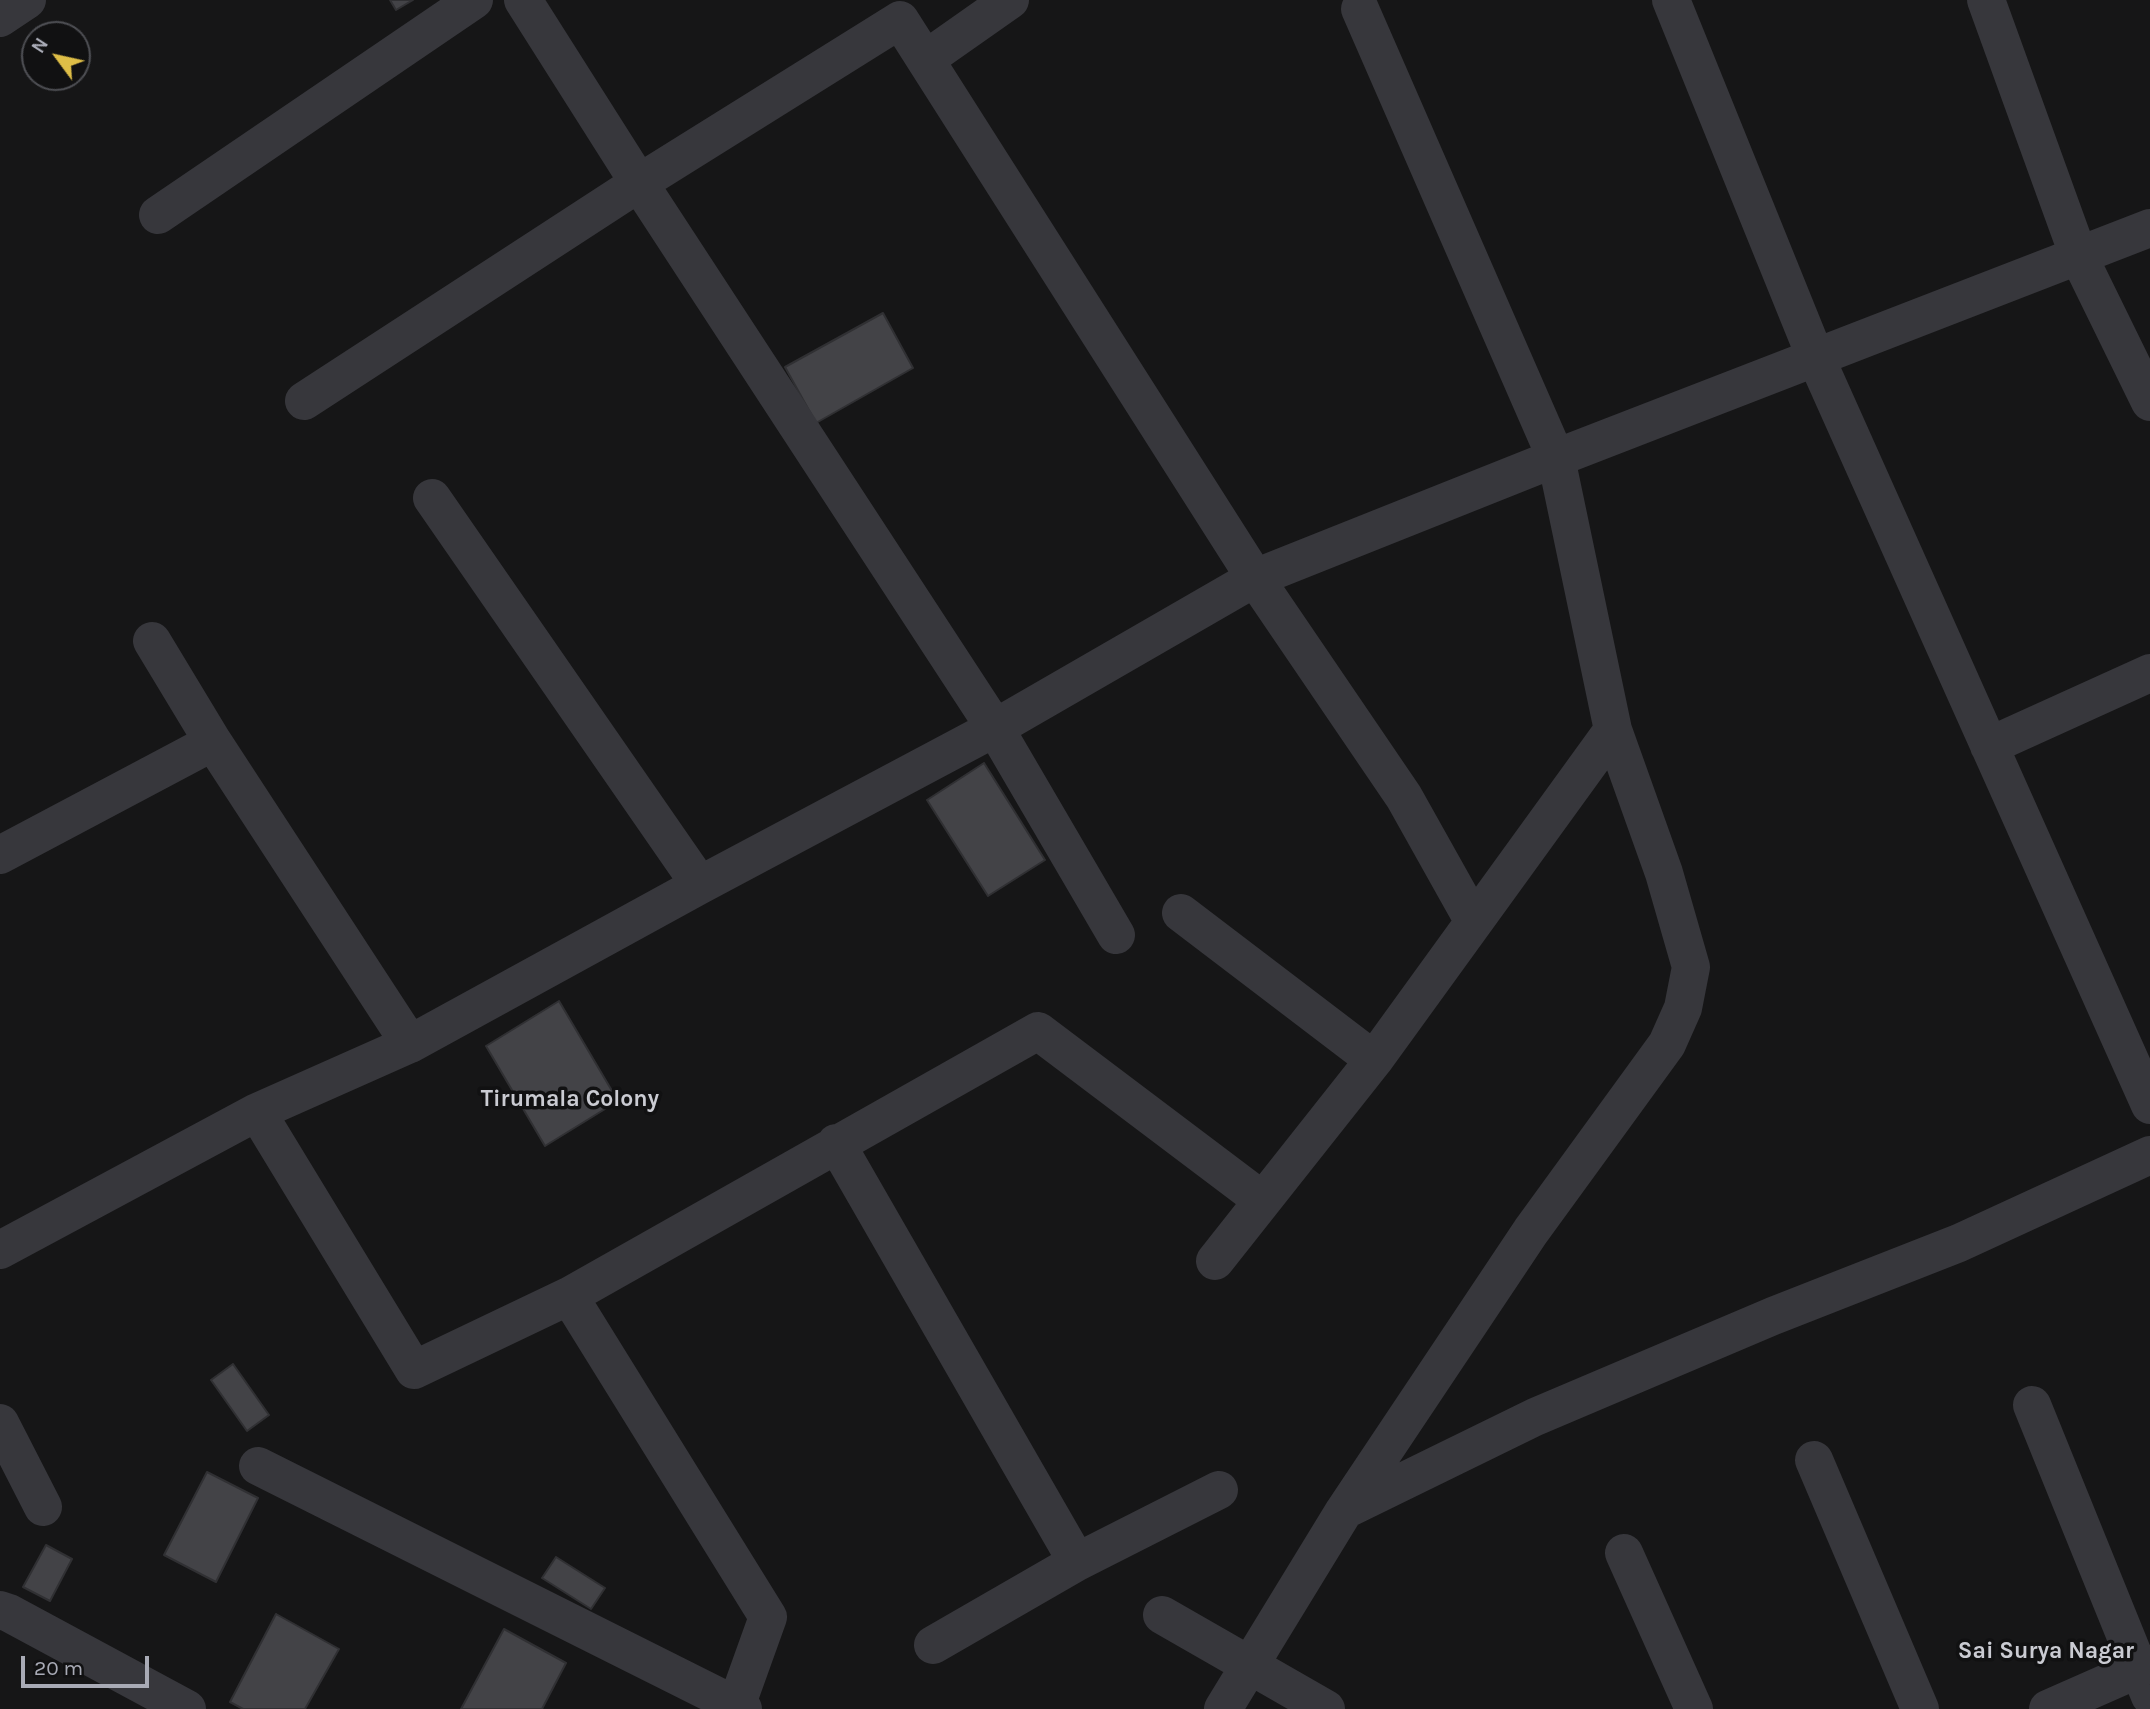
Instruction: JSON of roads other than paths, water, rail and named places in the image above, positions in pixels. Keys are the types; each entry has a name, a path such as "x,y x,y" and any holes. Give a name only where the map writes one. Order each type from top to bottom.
{"street":[{"path":"0,18 27,0"},
{"path":"158,215 474,0"},
{"path":"523,0 639,183 995,728 1116,935"},
{"path":"926,59 1010,0"},
{"path":"1671,0 1815,356 2150,1105"},
{"path":"1986,0 2079,257 2150,402"},
{"path":"1223,1709 1344,1511 1531,1231 1667,1044 1683,1008 1691,968 1664,873 1613,730 1556,458 1360,9"},
{"path":"304,401 639,183 900,20 1255,578 1404,797 1474,922"},
{"path":"0,1250 257,1112 410,1044 995,728 1255,578 1815,356 2150,228"},
{"path":"432,498 700,885"},
{"path":"152,641 213,742 410,1044"},
{"path":"1989,746 2150,673"},
{"path":"1215,1261 1374,1059 1613,730"},
{"path":"0,855 213,742"},
{"path":"1181,913 1374,1059"},
{"path":"257,1112 414,1370 569,1296 1038,1031 1262,1200"},
{"path":"836,1143 1077,1562"},
{"path":"1344,1511 1535,1417 1773,1316 1959,1243 2150,1155"},
{"path":"258,1466 738,1708 768,1617 569,1296"},
{"path":"2032,1405 2147,1676 2048,1709"},
{"path":"0,1423 43,1507"},
{"path":"1814,1460 1920,1709"},
{"path":"933,1645 1077,1562 1219,1490"},
{"path":"1624,1553 1693,1709"},
{"path":"0,1610 187,1709"},
{"path":"1162,1615 1326,1709"}],"district":[{"name":"Tirumala Colony","path":"570,1099"},
{"name":"Sai Surya Nagar","path":"2046,1651"}]}
